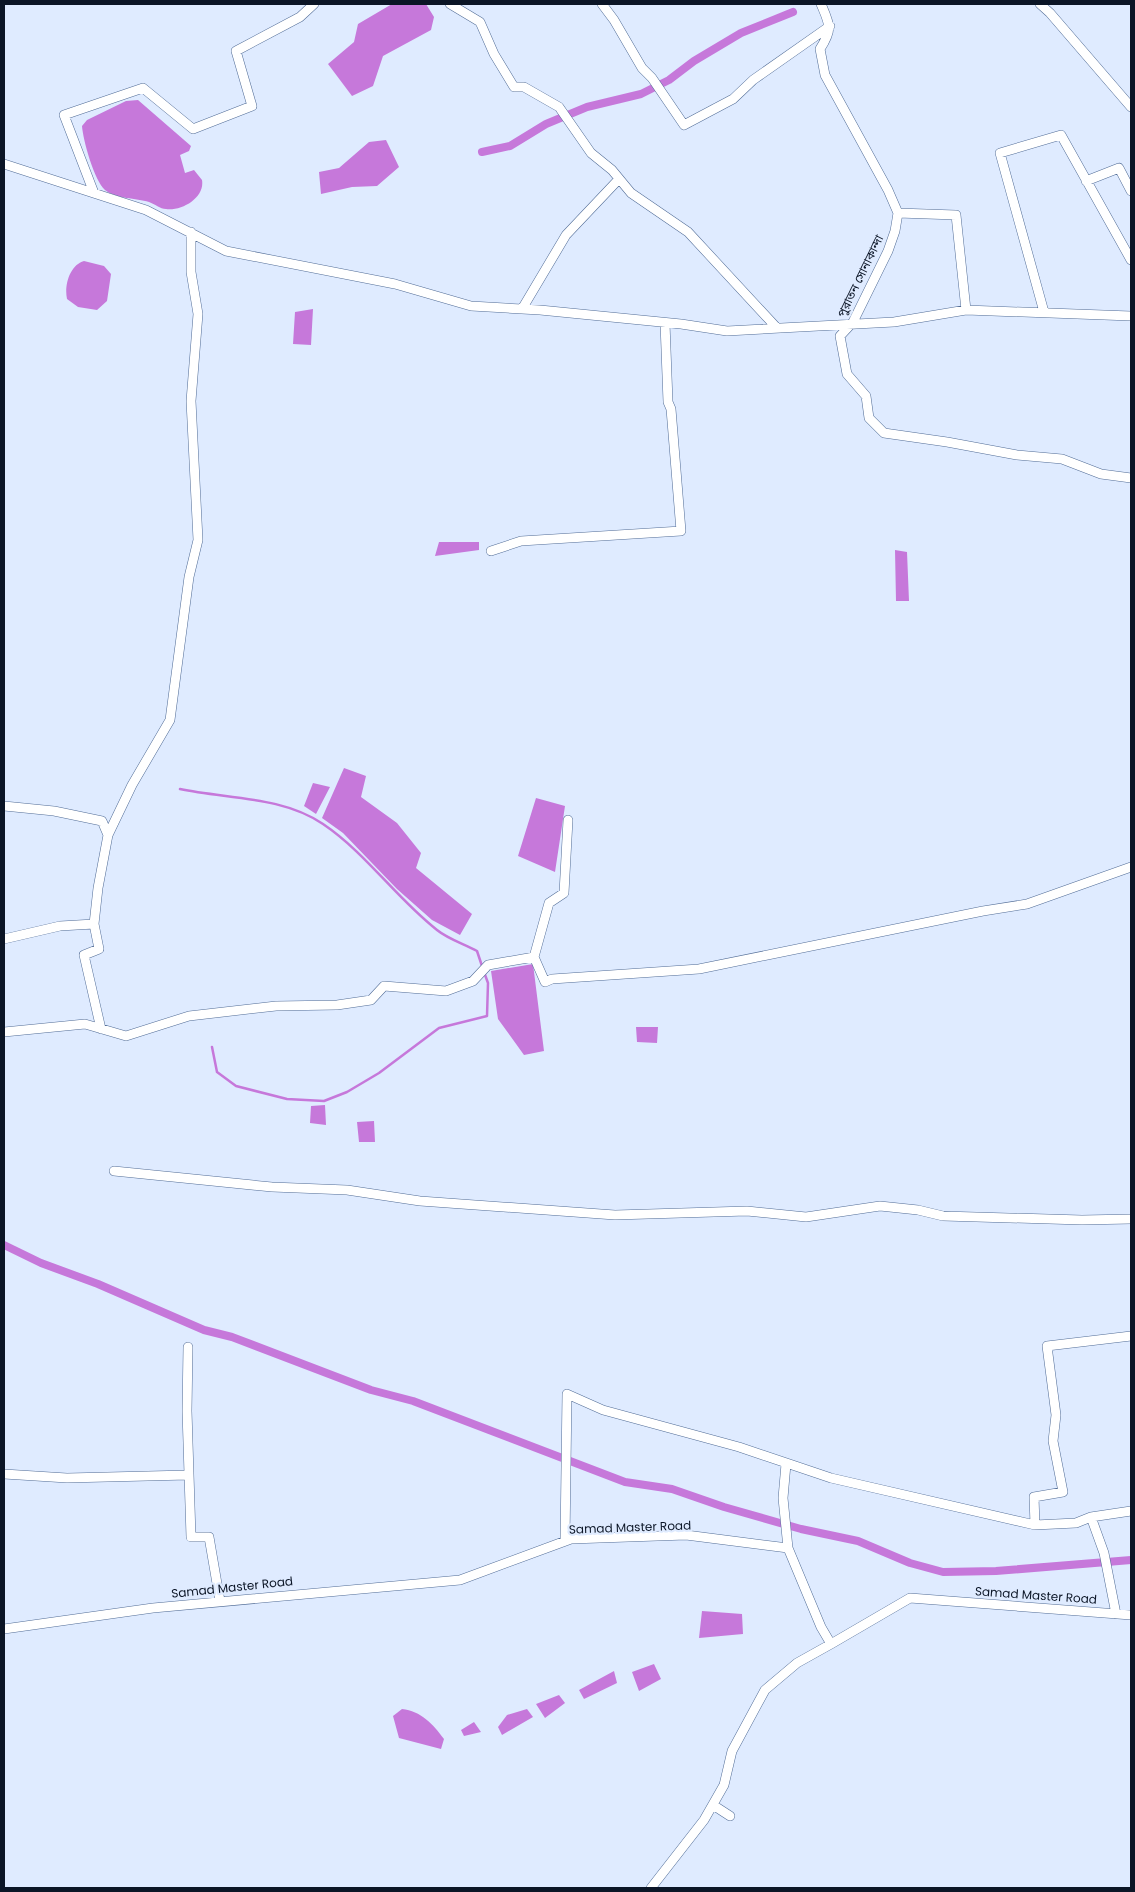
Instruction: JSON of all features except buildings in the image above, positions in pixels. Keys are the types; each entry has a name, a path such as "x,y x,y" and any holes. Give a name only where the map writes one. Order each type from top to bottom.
{"street":[{"path":"94,193 64,115 143,88 193,129 252,106 236,51 300,17 314,4"},
{"path":"450,4 480,22 494,54 514,87 524,87 564,113 591,153 631,192 688,232 776,327"},
{"path":"602,4 614,20 642,68 652,78 662,96 684,126 733,99 753,80 830,26"},
{"path":"821,4 830,26 829,34 820,49 825,75 888,190 898,213 956,215 966,310"},
{"path":"1040,4 1050,13 1131,107"},
{"path":"1044,312 1000,153 1061,135 1131,260"},
{"path":"4,164 146,210 226,251 395,284 471,306 522,309 727,331 853,322 894,322 966,310 1131,316"},
{"path":"1086,181 1119,168 1131,191"},
{"path":"522,309 566,235 619,179"},
{"name":"পুরাতন সোনাকান্দা","path":"898,213 895,231 888,251 853,322 840,336 847,374 866,396 869,418 884,433 1017,455 1062,459 1101,474 1131,478"},
{"path":"101,1029 84,955 99,949 94,924 98,888 108,835 132,785 170,720 189,577 198,540 191,401 198,314 191,272 191,232"},
{"path":"491,551 521,541 681,531 671,409 668,402 665,323"},
{"path":"4,806 54,811 102,821 108,835"},
{"path":"568,820 564,893 550,903 534,957 545,982 552,979 699,969 983,911 1027,904 1131,867"},
{"path":"4,940 60,926 94,924"},
{"path":"4,1032 85,1024 126,1036 189,1016 276,1006 337,1005 371,1000 384,986 446,991 473,981 488,965 534,957"},
{"path":"114,1171 272,1187 347,1190 420,1201 615,1215 747,1211 806,1218 880,1206 918,1210 943,1216 1082,1220 1131,1219"},
{"path":"1035,1525 1034,1497 1063,1492 1053,1442 1056,1416 1047,1346 1131,1336"},
{"path":"188,1347 188,1475 191,1537 209,1537 220,1601"},
{"path":"566,1541 567,1394 603,1410 739,1447 786,1464 872,1489 1035,1525 1076,1523 1091,1517 1131,1511"},
{"path":"786,1464 783,1498 789,1544 822,1627 831,1644"},
{"path":"4,1474 67,1478 188,1475"},
{"path":"1091,1517 1104,1553 1116,1614"},
{"name":"Samad Master Road","path":"4,1629 153,1608 460,1580 566,1541 686,1535 789,1544"},
{"name":"Samad Master Road","path":"651,1888 704,1820 713,1805 724,1785 732,1751 765,1690 798,1663 910,1598 1131,1615"},
{"path":"713,1805 730,1816"}],"shaded area":[{"path":"392,4 426,4 434,17 431,30 383,56 373,86 352,96 328,64 354,42 358,24"},
{"path":"138,100 191,146 189,151 180,155 185,173 194,170 202,180 202,186 192,202 179,208 164,209 149,202 120,197 110,193 101,185 93,169 84,140 82,126 87,120 126,101"},
{"path":"386,140 399,167 377,186 352,187 321,194 319,172 339,168 369,142"},
{"path":"84,261 104,266 111,274 107,301 97,310 78,307 67,299 66,288 69,276 79,263"},
{"path":"313,309 311,345 293,344 295,312"},
{"path":"439,542 479,542 479,550 435,556"},
{"path":"895,550 907,552 909,601 896,601"},
{"path":"344,768 366,776 361,797 397,823 421,853 416,868 472,914 460,935 432,920 397,889 343,833 322,818"},
{"path":"313,783 330,787 316,814 304,806"},
{"path":"536,798 565,806 555,872 518,856"},
{"path":"533,964 544,1051 524,1055 498,1019 491,971"},
{"path":"636,1027 658,1027 657,1043 637,1042"},
{"path":"325,1105 326,1125 310,1123 311,1106"},
{"path":"374,1121 375,1142 359,1142 357,1122"},
{"path":"702,1611 742,1614 743,1634 699,1638"},
{"path":"654,1664 661,1679 639,1691 632,1672"},
{"path":"614,1671 617,1683 584,1699 579,1690"},
{"path":"559,1695 565,1703 545,1718 536,1704"},
{"path":"402,1709 415,1712 431,1723 444,1739 441,1749 399,1738 393,1716"},
{"path":"527,1709 533,1717 502,1735 498,1727 507,1715"},
{"path":"474,1722 481,1732 464,1736 461,1730"}],"waterway":[{"path":"482,152 510,146 546,124 587,107 641,94 669,80 694,61 741,33 793,12"},
{"path":"180,789 272,803 290,808 323,824 353,848 408,904 437,930 477,951 482,966"},
{"path":"212,1047 217,1072 236,1086 287,1099 324,1101 347,1092 379,1073 439,1028 487,1016 488,983 484,972"},
{"path":"4,1245 41,1263 98,1284 204,1330 232,1337 371,1390 413,1401 625,1482 672,1489 724,1507 801,1529 858,1541 910,1563 943,1572 996,1571 1131,1560"}]}
